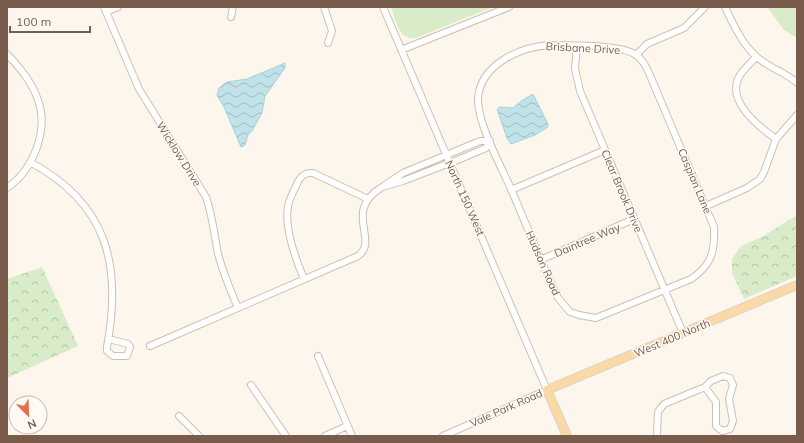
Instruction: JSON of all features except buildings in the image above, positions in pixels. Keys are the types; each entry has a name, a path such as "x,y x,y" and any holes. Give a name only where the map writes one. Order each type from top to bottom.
{"main road":[{"name":"West 400 North","path":"547,390 797,284"},
{"path":"547,390 567,436"}],"street":[{"path":"105,10 118,7"},
{"path":"231,16 233,7"},
{"path":"324,7 332,31 328,43"},
{"name":"North 150 West","path":"383,7 547,390"},
{"path":"401,50 509,7"},
{"path":"636,55 648,44 684,28 705,7"},
{"path":"725,7 742,41 756,57 792,78 797,83"},
{"name":"Wicklow Drive","path":"105,10 139,89 206,197 210,208 217,250 225,279 238,308"},
{"name":"Brisbane Drive","path":"490,141 481,119 478,99 481,86 489,72 503,60 534,48 550,45 618,48 636,55"},
{"name":"Clear Brook Drive","path":"577,46 575,68 577,83 683,333"},
{"path":"7,54 28,79 39,101 41,126 39,140 30,162 18,179 7,188"},
{"name":"Caspian Lane","path":"636,55 644,63 649,73 714,227 712,255 708,264 702,271 691,279 664,290"},
{"path":"756,57 738,79 737,95 754,121 776,139"},
{"path":"706,206 747,188 760,179 776,139 797,115"},
{"path":"150,346 354,258 362,252 366,240 362,217 368,199 382,187 403,172 480,141 490,141 486,148 403,181 382,187"},
{"name":"Hudson Road","path":"490,141 512,190 540,260 563,306 579,316 596,318 664,290"},
{"path":"512,190 605,150"},
{"path":"30,162 50,174 70,191 92,215 101,231 108,250 113,285 109,339"},
{"path":"304,279 294,251 287,215 290,200 300,178 304,174 312,173 368,199"},
{"name":"Daintree Way","path":"540,260 634,219"},
{"path":"318,356 352,436"},
{"path":"657,436 658,412 664,404 705,387 711,381 720,376 727,376 732,381 729,407 732,421 730,429 722,431 716,426 716,402 705,387"},
{"path":"251,385 286,436"},
{"name":"Vale Park Road","path":"443,436 547,390"},
{"path":"179,416 199,436"},
{"path":"325,436 347,426"},
{"path":"458,429 461,436"}],"green space":[{"path":"391,7 493,7 416,38 410,38 401,33"},
{"path":"767,7 797,7 797,38 784,30"},
{"path":"797,215 797,276 744,299 732,273 732,259 741,246 762,237"},
{"path":"42,267 78,346 7,378 7,279"}],"water":[{"path":"285,63 285,68 265,96 262,113 252,131 248,135 245,145 241,147 224,107 217,95 219,88 227,82 247,79"},
{"path":"533,94 548,124 548,127 535,135 511,144 507,138 497,109 500,107 513,108"}]}
